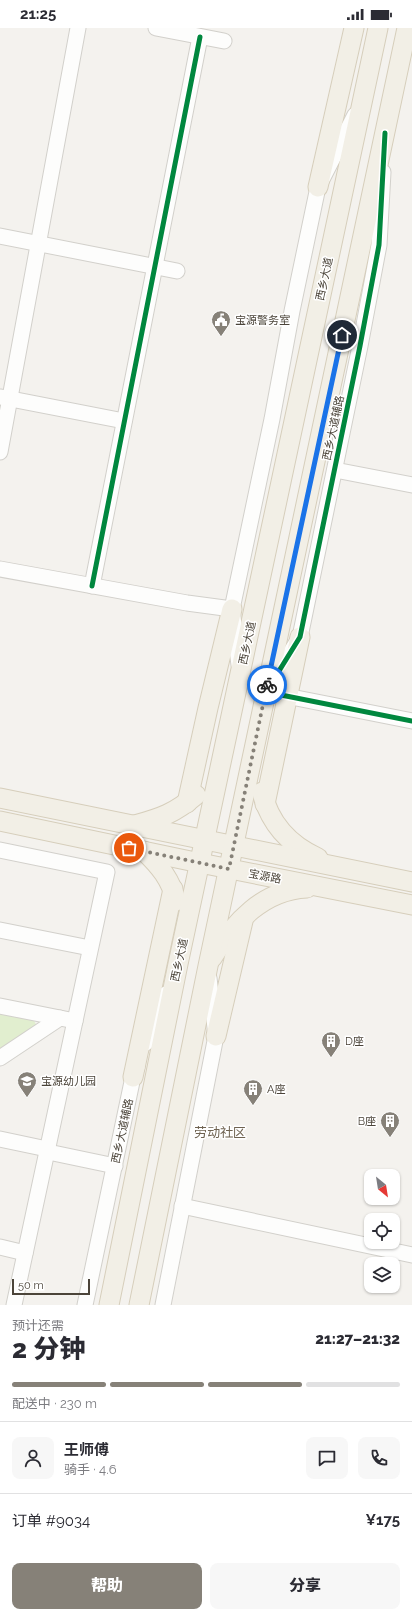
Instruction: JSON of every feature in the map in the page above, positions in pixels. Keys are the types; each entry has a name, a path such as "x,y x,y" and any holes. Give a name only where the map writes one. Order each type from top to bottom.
{"main road":[{"path":"318,188 354,28"},
{"path":"362,28 367,44 369,73"},
{"name":"西乡大道","path":"109,1305 178,964 378,28"},
{"path":"139,1305 208,966 407,28"},
{"path":"397,70 412,45"},
{"path":"187,803 232,610"},
{"path":"265,804 300,637"},
{"path":"133,826 173,813 196,795 206,784 215,770 225,744"},
{"path":"255,744 257,770 265,804 280,831 293,843 311,855 340,868"},
{"name":"宝源路","path":"0,798 412,882"},
{"path":"99,842 108,840 113,834 112,827 104,820"},
{"name":"宝源路","path":"0,821 229,869 412,905"},
{"path":"144,851 162,868 173,889 178,917 178,964"},
{"path":"208,966 218,949 244,917 256,905 272,896 290,890 306,888 337,890"},
{"path":"133,1077 173,889"},
{"path":"216,1036 244,917"}],"street":[{"path":"0,452 5,398 38,244 78,28"},
{"path":"156,28 224,42"},
{"path":"92,586 200,37"},
{"path":"240,674 232,610 318,188 363,100"},
{"name":"西乡大道辅路","path":"266,692 300,637 335,470 379,245 384,133"},
{"path":"0,236 177,271"},
{"path":"5,398 124,421"},
{"path":"335,470 412,485"},
{"path":"0,569 232,610"},
{"path":"266,692 412,721"},
{"path":"0,850 107,872 90,948 68,1020 47,1149 14,1305"},
{"path":"0,930 90,948"},
{"name":"西乡大道辅路","path":"85,1305 133,1077 178,964"},
{"path":"163,1305 216,1036 208,966"},
{"path":"0,1006 68,1020"},
{"path":"0,1058 68,1020"},
{"path":"0,1139 47,1149 53,1153 115,1166"},
{"path":"182,1206 412,1255"},
{"path":"0,1247 25,1253"}],"green space":[{"path":"0,1012 33,1019 37,1026 0,1049"}],"cycle path":[{"path":"92,586 200,37"},
{"path":"385,133 379,245 360,346 300,637 266,692 412,721"}],"way so far":[{"path":"129,848 229,869 267,685"}],"place":[{"name":"宝源警务室","path":"221,337"},
{"name":"D座","path":"331,1058"},
{"name":"宝源幼儿园","path":"27,1098"},
{"name":"A座","path":"253,1106"},
{"name":"B座","path":"390,1138"}],"district":[{"name":"劳动社区","path":"220,1132"}],"route":[{"path":"267,685 342,335"}]}
